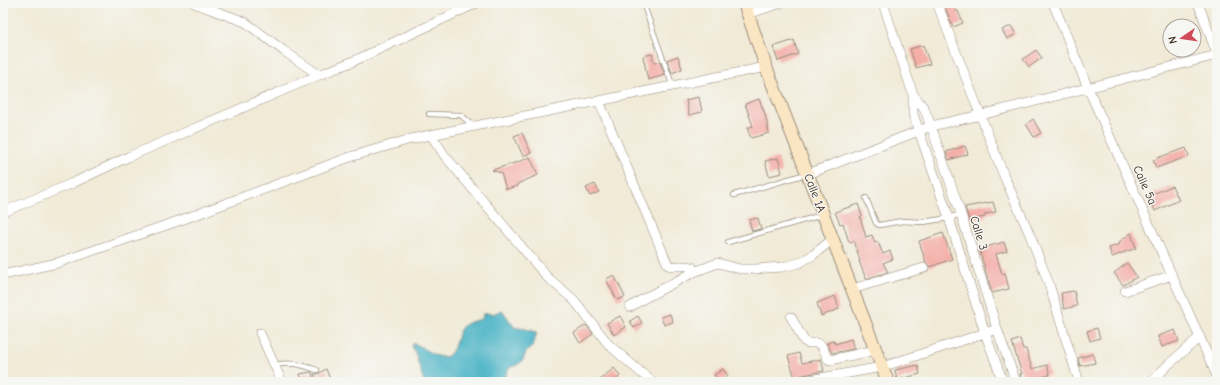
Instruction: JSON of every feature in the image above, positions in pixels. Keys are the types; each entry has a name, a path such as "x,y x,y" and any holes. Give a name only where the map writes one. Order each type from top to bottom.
{"street":[{"path":"194,3 245,22 319,75"},
{"path":"3,212 354,61 464,6 477,3"},
{"path":"746,9 781,3"},
{"name":"Calle 3","path":"883,3 914,94 924,108 931,126 961,214 997,329 1016,382"},
{"path":"937,3 1004,176 1030,235 1048,284 1079,382"},
{"name":"Calle 5a","path":"1053,3 1088,88 1217,376"},
{"path":"808,174 931,126 981,115 1217,54 1198,3"},
{"name":"Calle 1A","path":"746,9 766,67 888,382"},
{"path":"3,275 57,263 184,220 350,157 411,139 766,67"},
{"name":"Calle 3","path":"914,94 913,114 949,218 985,333 1003,382"},
{"path":"599,101 665,260 668,265 673,267 688,265 692,266 694,272"},
{"path":"431,135 445,156 547,277 574,300 609,345 652,382"},
{"path":"630,307 694,272 718,264 740,269 782,267 799,262 813,255 833,239"},
{"path":"852,289 924,268"},
{"path":"1124,292 1172,275"},
{"path":"791,317 804,341 821,345 828,359 830,360 876,350"},
{"path":"799,382 882,367 997,329"},
{"path":"260,333 282,382"},
{"path":"1151,382 1200,337"}],"lane":[{"path":"643,3 673,87"},
{"path":"429,114 461,115 474,127"},
{"path":"734,195 808,174"},
{"path":"866,198 876,223 879,225 902,221 923,222 949,218 961,214"},
{"path":"728,242 824,214"},
{"path":"274,365 295,363 317,370"}],"water":[{"path":"502,310 515,328 522,328 537,332 533,346 526,352 523,360 517,365 509,368 506,374 505,382 424,382 412,346 414,343 439,357 447,356 453,350 460,331 464,325 482,319 483,314 493,314"}],"building":[{"path":"952,3 956,11 958,11 963,23 953,27 944,4"},
{"path":"1011,26 1016,34 1007,39 1002,30"},
{"path":"794,40 798,54 778,61 773,47"},
{"path":"923,45 930,64 916,68 910,49"},
{"path":"1036,50 1042,58 1029,67 1023,59"},
{"path":"652,54 654,63 660,62 665,75 648,80 643,56"},
{"path":"678,56 682,69 672,73 667,60"},
{"path":"699,97 702,112 689,115 686,100"},
{"path":"759,99 765,114 769,133 751,138 747,128 753,126 745,104"},
{"path":"1033,119 1041,133 1034,137 1026,124"},
{"path":"522,133 531,153 523,156 514,136"},
{"path":"965,146 968,154 949,160 946,152"},
{"path":"1186,148 1189,156 1156,168 1153,160"},
{"path":"530,157 538,175 517,184 518,186 506,189 501,173 492,170 518,162"},
{"path":"778,158 782,173 769,176 765,161"},
{"path":"595,184 599,192 590,196 586,188"},
{"path":"1172,186 1179,200 1155,211 1148,196"},
{"path":"993,202 996,212 985,214 985,217 969,220 965,207"},
{"path":"858,204 866,237 872,235 875,243 878,242 883,254 890,251 893,259 883,263 888,272 866,279 859,261 854,241 849,242 843,223 840,224 835,212"},
{"path":"758,218 761,229 752,231 749,220"},
{"path":"943,233 952,259 930,267 926,263 919,241"},
{"path":"1131,233 1136,248 1112,257 1109,248 1120,244 1119,242"},
{"path":"1004,242 1007,251 996,254 1002,274 1005,273 1009,289 992,293 979,249"},
{"path":"1127,263 1137,277 1123,285 1114,273"},
{"path":"614,275 625,297 617,300 606,279"},
{"path":"1074,291 1077,306 1064,309 1061,293"},
{"path":"835,296 839,309 821,316 817,303"},
{"path":"670,314 673,322 664,325 661,317"},
{"path":"620,316 626,327 614,335 607,323"},
{"path":"638,316 642,323 634,328 630,321"},
{"path":"586,325 593,334 580,343 574,333"},
{"path":"1097,328 1100,338 1090,341 1087,331"},
{"path":"1175,330 1179,341 1162,347 1158,336"},
{"path":"851,339 854,349 832,353 827,343 834,341 835,344"},
{"path":"1020,339 1023,349 1026,349 1032,369 1047,365 1050,375 1033,379 1034,382 1022,382 1020,374 1022,374 1012,342"},
{"path":"799,353 802,363 821,359 824,371 798,376 795,378 788,356"},
{"path":"1093,354 1095,363 1080,366 1078,358"},
{"path":"918,365 920,374 897,380 895,370"},
{"path":"614,368 620,376 613,382 597,382"},
{"path":"326,369 330,379 323,382 318,382 314,374 318,374"},
{"path":"723,369 728,376 719,382 714,375"},
{"path":"312,372 314,381 302,382 300,374"}]}
